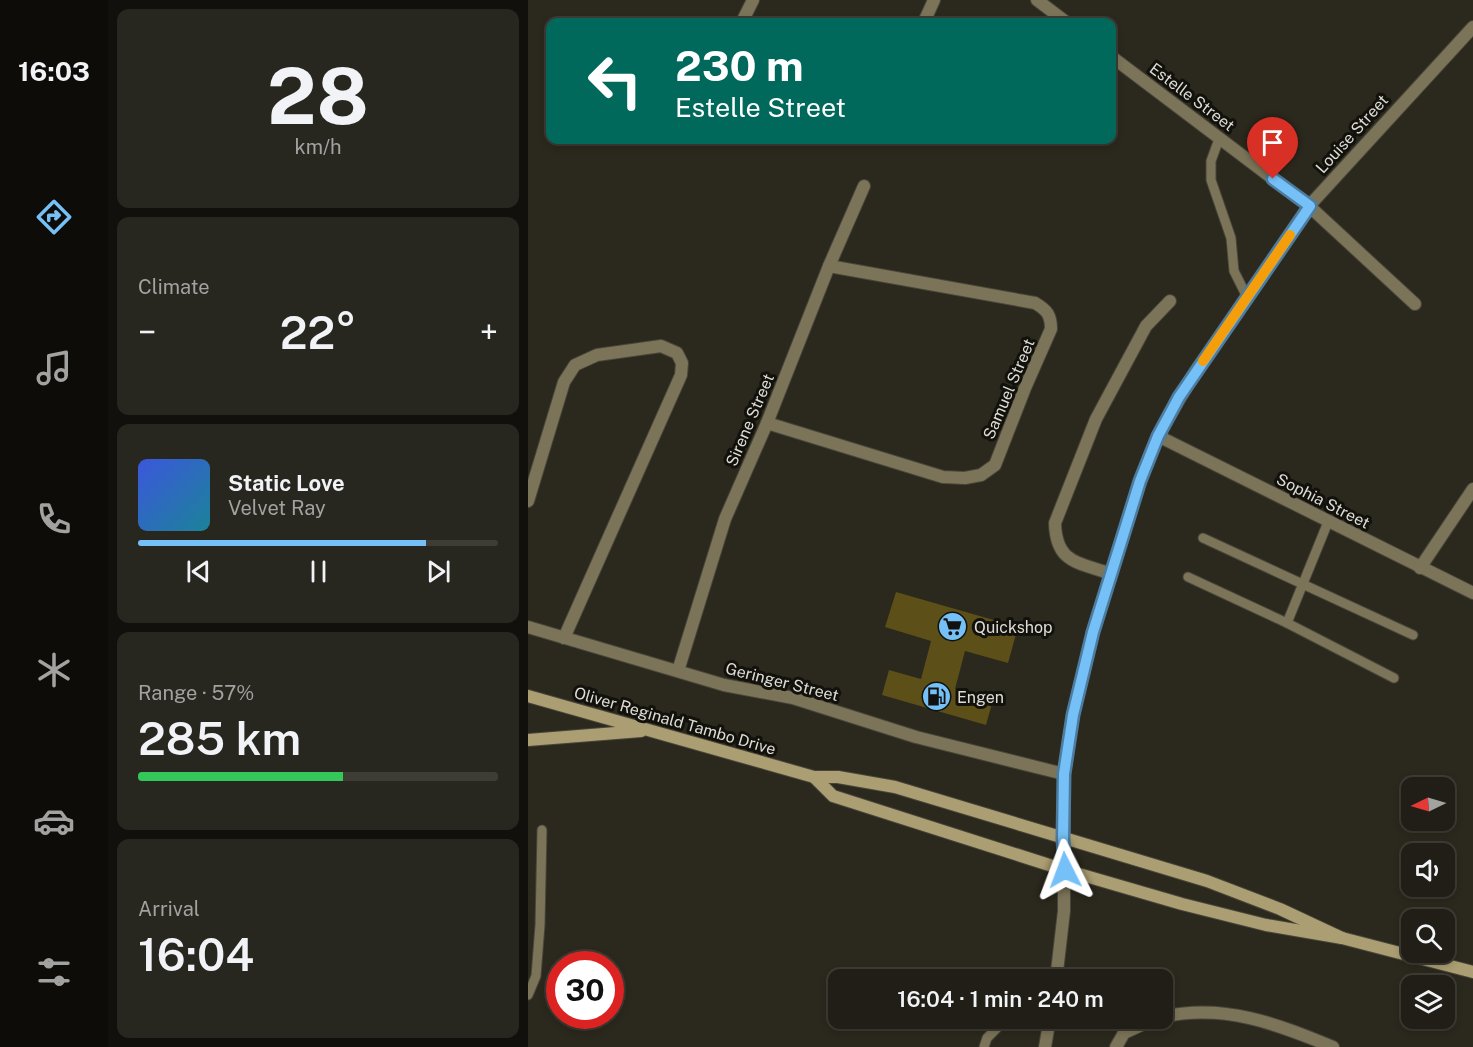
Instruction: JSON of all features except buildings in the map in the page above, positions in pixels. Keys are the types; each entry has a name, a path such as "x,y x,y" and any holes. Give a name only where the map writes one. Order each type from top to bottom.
{"main road":[{"name":"Oliver Reginald Tambo Drive","path":"528,696 814,777 838,777 895,787 1207,881 1280,909 1342,938"},
{"path":"528,740 651,730"},
{"name":"Oliver Reginald Tambo Drive","path":"814,777 833,796 1065,870 1182,904 1266,925 1342,938 1473,972"}],"street":[{"path":"744,18 753,0"},
{"path":"926,18 934,0"},
{"path":"1036,0 1061,18"},
{"name":"Louise Street","path":"1056,969 1064,911 1064,774 1073,715 1093,632 1140,481 1158,436 1179,397 1310,206 1473,27"},
{"name":"Estelle Street","path":"1116,60 1310,206 1414,304"},
{"name":"Sirene Street","path":"678,671 725,519 864,186"},
{"name":"Samuel Street","path":"767,423 943,477 965,478 981,475 995,465 1051,329 1051,319 1046,309 1035,303 829,267"},
{"path":"1111,574 1065,556 1059,548 1055,523 1096,419 1146,326 1170,301"},
{"path":"528,501 564,382 575,365 597,355 648,347 661,346 677,352 682,363 681,375 564,638"},
{"name":"Sophia Street","path":"1158,436 1473,593"},
{"path":"1419,568 1473,489"},
{"name":"Geringer Street","path":"528,627 724,685 793,698 916,737 1064,774"},
{"path":"1173,1015 1202,1011 1223,1013 1279,1025 1333,1047"},
{"path":"1046,1047 1048,1029"},
{"path":"1116,1047 1124,1033 1133,1029"}],"lane":[{"path":"1219,139 1211,162 1211,180 1231,238 1234,271 1247,297"},
{"path":"1287,623 1328,522"},
{"path":"1203,538 1413,635"},
{"path":"1188,577 1287,623 1394,678"},
{"path":"528,995 537,976 542,831"},
{"path":"984,1047 987,1038 996,1029"}],"slow traffic":[{"path":"1203,361 1290,235"}],"place":[{"name":"Quickshop","path":"953,627"},
{"name":"Engen","path":"936,697"}],"route":[{"path":"1065,870 1064,774 1073,715 1093,632 1140,481 1158,436 1179,397 1310,206 1273,179"}]}
